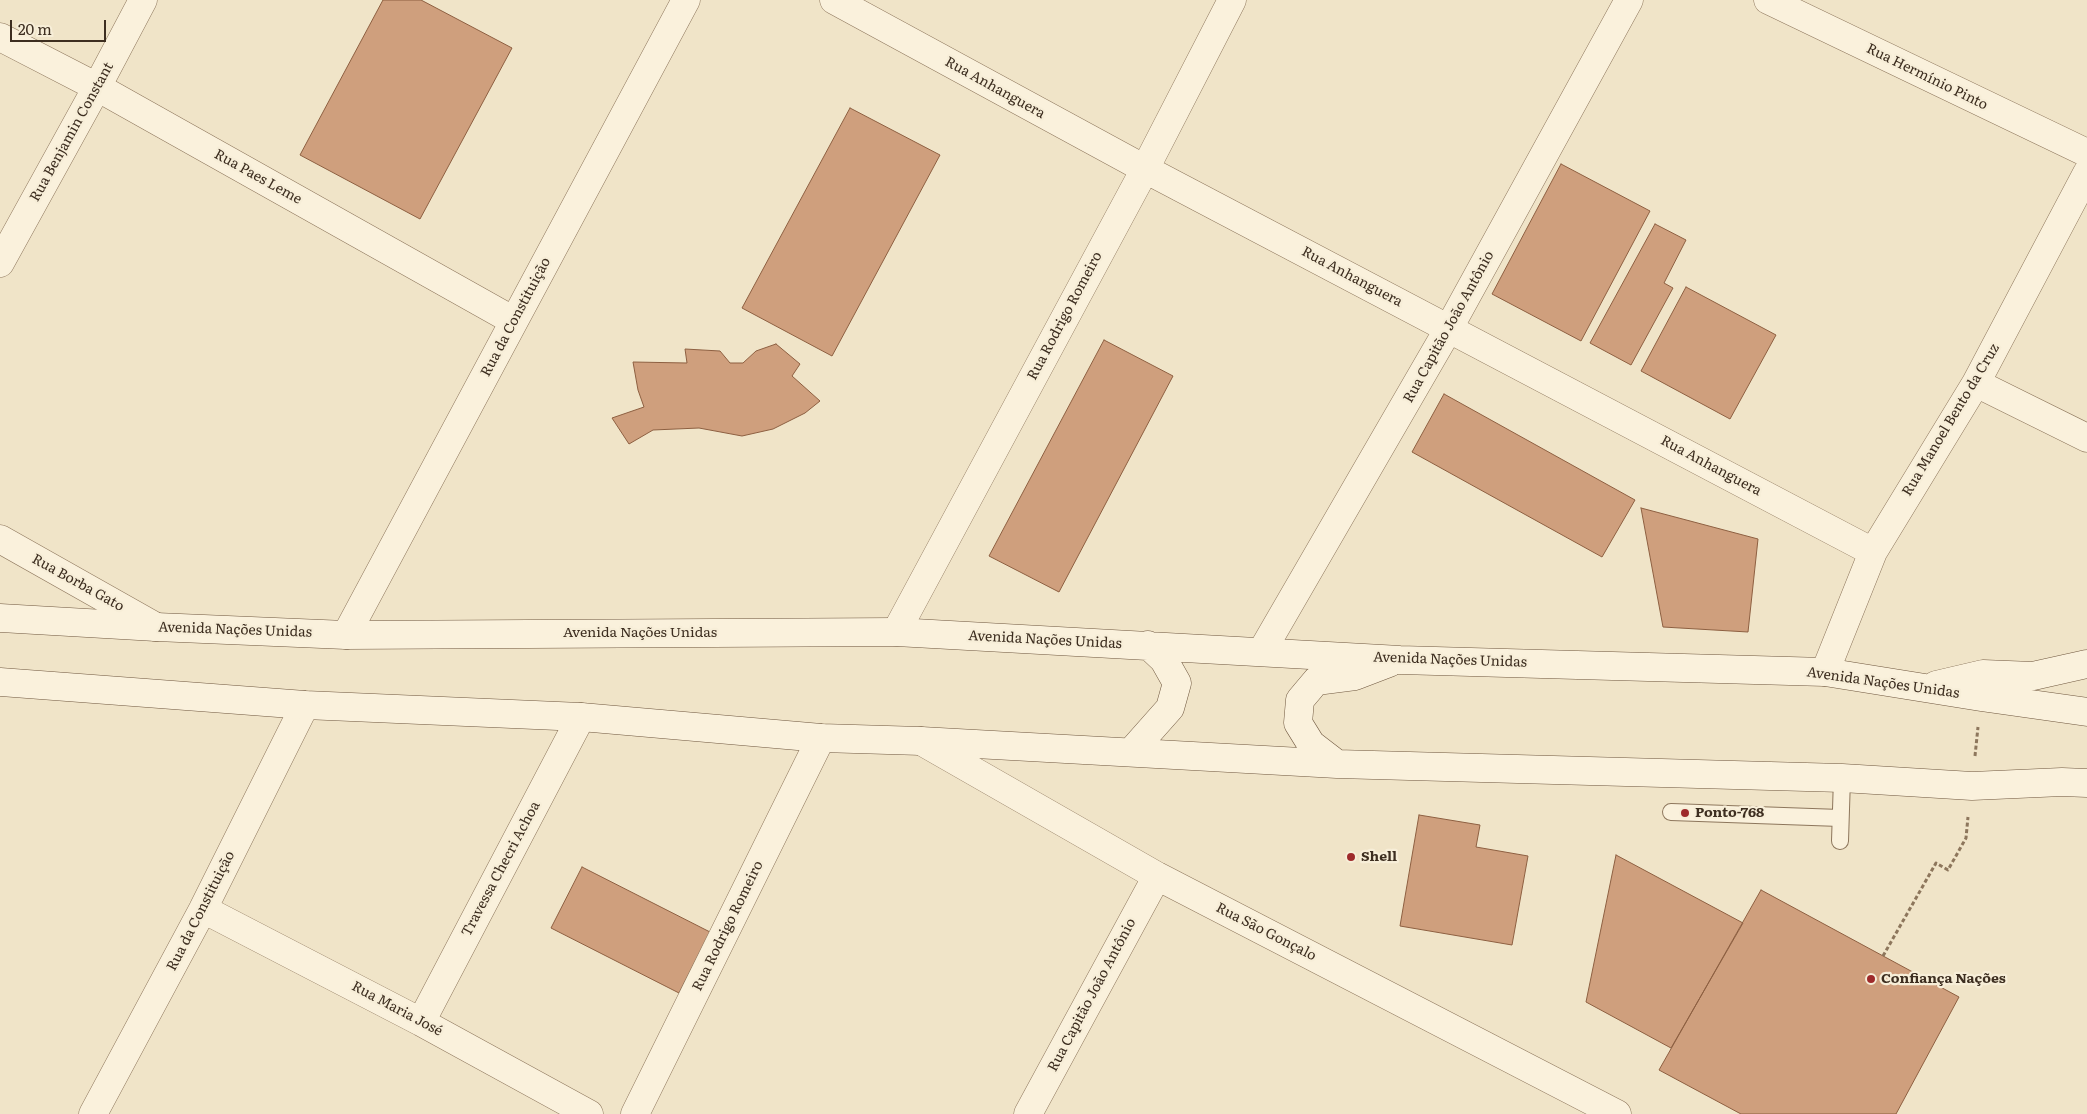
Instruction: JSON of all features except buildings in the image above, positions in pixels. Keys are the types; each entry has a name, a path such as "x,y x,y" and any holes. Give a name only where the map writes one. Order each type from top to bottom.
{"street":[{"name":"Rua Benjamin Constant","path":"0,262 143,0"},
{"name":"Rua da Constituição","path":"346,635 686,0"},
{"name":"Rua Anhanguera","path":"834,0 1145,169 1873,552"},
{"name":"Rua Rodrigo Romeiro","path":"896,632 1145,169 1232,0"},
{"name":"Rua Capitão João Antônio","path":"1262,651 1450,328 1630,0"},
{"name":"Rua Hermínio Pinto","path":"1768,0 2087,153"},
{"name":"Rua Paes Leme","path":"0,37 97,87 514,321"},
{"name":"Rua Manoel Bento da Cruz","path":"1825,672 1873,552 1976,383 2087,173"},
{"path":"1976,383 2087,438"},
{"name":"Rua Borba Gato","path":"0,539 156,627"},
{"name":"Avenida Nações Unidas","path":"0,618 346,635 896,632 1400,660 1825,672 2087,712"},
{"path":"1130,752 1170,708 1177,683 1164,660 1148,645"},
{"path":"1337,764 1311,744 1298,723 1300,700 1316,681 1355,676 1400,660"},
{"path":"1927,688 1983,674 2033,676 2087,664"},
{"path":"0,682 306,705 581,717 822,738 921,741 1337,764 1842,778 1972,786 2074,783 2087,795"},
{"name":"Rua da Constituição","path":"93,1114 203,909 306,705"},
{"name":"Travessa Checri Achoa","path":"421,1022 581,717"},
{"name":"Rua Rodrigo Romeiro","path":"636,1114 822,738"},
{"name":"Rua São Gonçalo","path":"921,741 1156,876 1584,1106 1617,1114"},
{"name":"Rua Capitão João Antônio","path":"1028,1114 1156,876"},
{"name":"Rua Maria José","path":"203,909 421,1022 589,1114"}],"lane":[{"path":"1840,841 1842,778"},
{"path":"1671,812 1840,818"}],"path":[{"path":"1883,956 1936,863 1948,870 1966,838 1981,697"}],"place":[{"name":"Ponto-768","path":"1685,813"},
{"name":"Shell","path":"1351,857"},
{"name":"Confiança Nações","path":"1871,979"}]}
